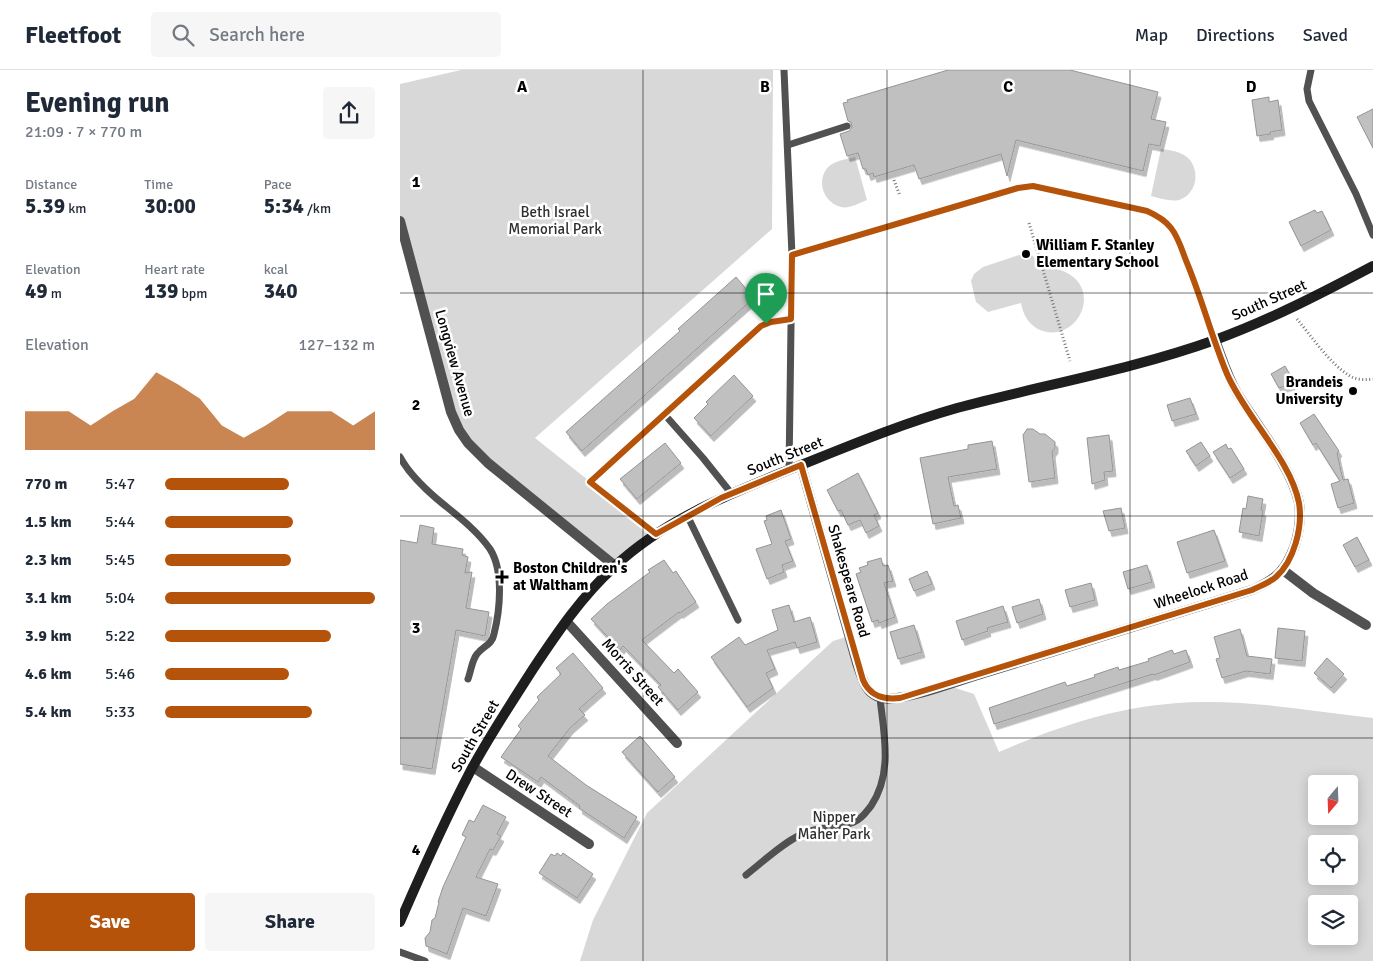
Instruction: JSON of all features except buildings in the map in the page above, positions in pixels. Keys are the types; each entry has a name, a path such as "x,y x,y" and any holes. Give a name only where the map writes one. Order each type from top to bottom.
{"main road":[{"name":"South Street","path":"400,922 434,845 473,767 520,689 567,622 594,588 615,566 656,534 687,515 731,493 914,421 957,408 1115,370 1215,340 1289,309 1373,266"}],"street":[{"name":"Longview Avenue","path":"400,221 451,412 459,430 468,443 488,463 615,566"},
{"name":"Wheelock Road","path":"880,698 900,698 1252,590 1270,582 1283,570 1292,553 1298,528 1299,505 1296,494 1287,472 1231,382 1215,340"},
{"name":"Shakespeare Road","path":"801,465 863,680 870,692 880,698"},
{"path":"1283,570 1313,593 1366,625"},
{"name":"Morris Street","path":"567,622 677,743"},
{"name":"Drew Street","path":"473,767 589,844"}],"lane":[{"path":"784,70 792,255 789,470"},
{"path":"1311,70 1307,89 1309,101 1356,194 1373,235"},
{"path":"788,146 847,126"},
{"path":"792,255 1018,188 1041,187 1147,211 1169,225 1186,259 1215,340"},
{"path":"656,534 590,482 761,326 771,322 791,319"},
{"path":"665,415 704,458 731,493"},
{"path":"400,456 417,481 482,540 489,549 496,564 500,590 495,633 490,643 477,654 468,679"},
{"path":"687,515 738,620"},
{"path":"746,875 771,855 803,834 856,821 867,811 882,783 886,761 880,698"},
{"path":"400,952 425,961"}],"path":[{"path":"894,180 900,196"},
{"path":"1029,223 1070,361"},
{"path":"1289,309 1330,359 1350,376 1363,380 1373,379"}],"green space":[{"name":"Beth Israel Memorial Park","path":"461,70 773,70 772,229 535,438 656,534 615,566 488,463 459,430 400,221 400,84"},
{"path":"1161,149 1184,155 1193,165 1195,172 1194,186 1186,197 1179,200 1169,200 1151,196"},
{"path":"855,157 867,200 851,206 841,207 829,200 825,194 822,181 823,175 832,164"},
{"path":"1028,252 1034,257 1039,270 1051,268 1062,270 1079,283 1083,293 1084,304 1080,315 1073,324 1064,330 1053,332 1036,328 1027,319 1021,303 988,312 976,302 971,281 974,274 983,267"},
{"name":"Nipper Maher Park","path":"849,636 863,680 880,698 946,685 974,694 999,752 1049,732 1098,716 1148,706 1175,703 1245,703 1373,718 1373,961 580,961 593,920 647,813 833,641"}],"place":[{"name":"William F. Stanley Elementary School","path":"1026,254"},
{"name":"Brandeis University","path":"1353,391"},
{"name":"Boston Children's at Waltham","path":"502,577"}],"route":[{"path":"1025,186 1041,187 1147,211 1163,220 1173,230 1192,274 1227,374 1287,472 1299,505 1298,528 1292,553 1277,577 1252,590 900,698 880,698 870,692 866,686 857,663 801,465 721,498 687,515 656,534 590,482 761,326 766,324 791,319 792,255 1025,186"}]}
